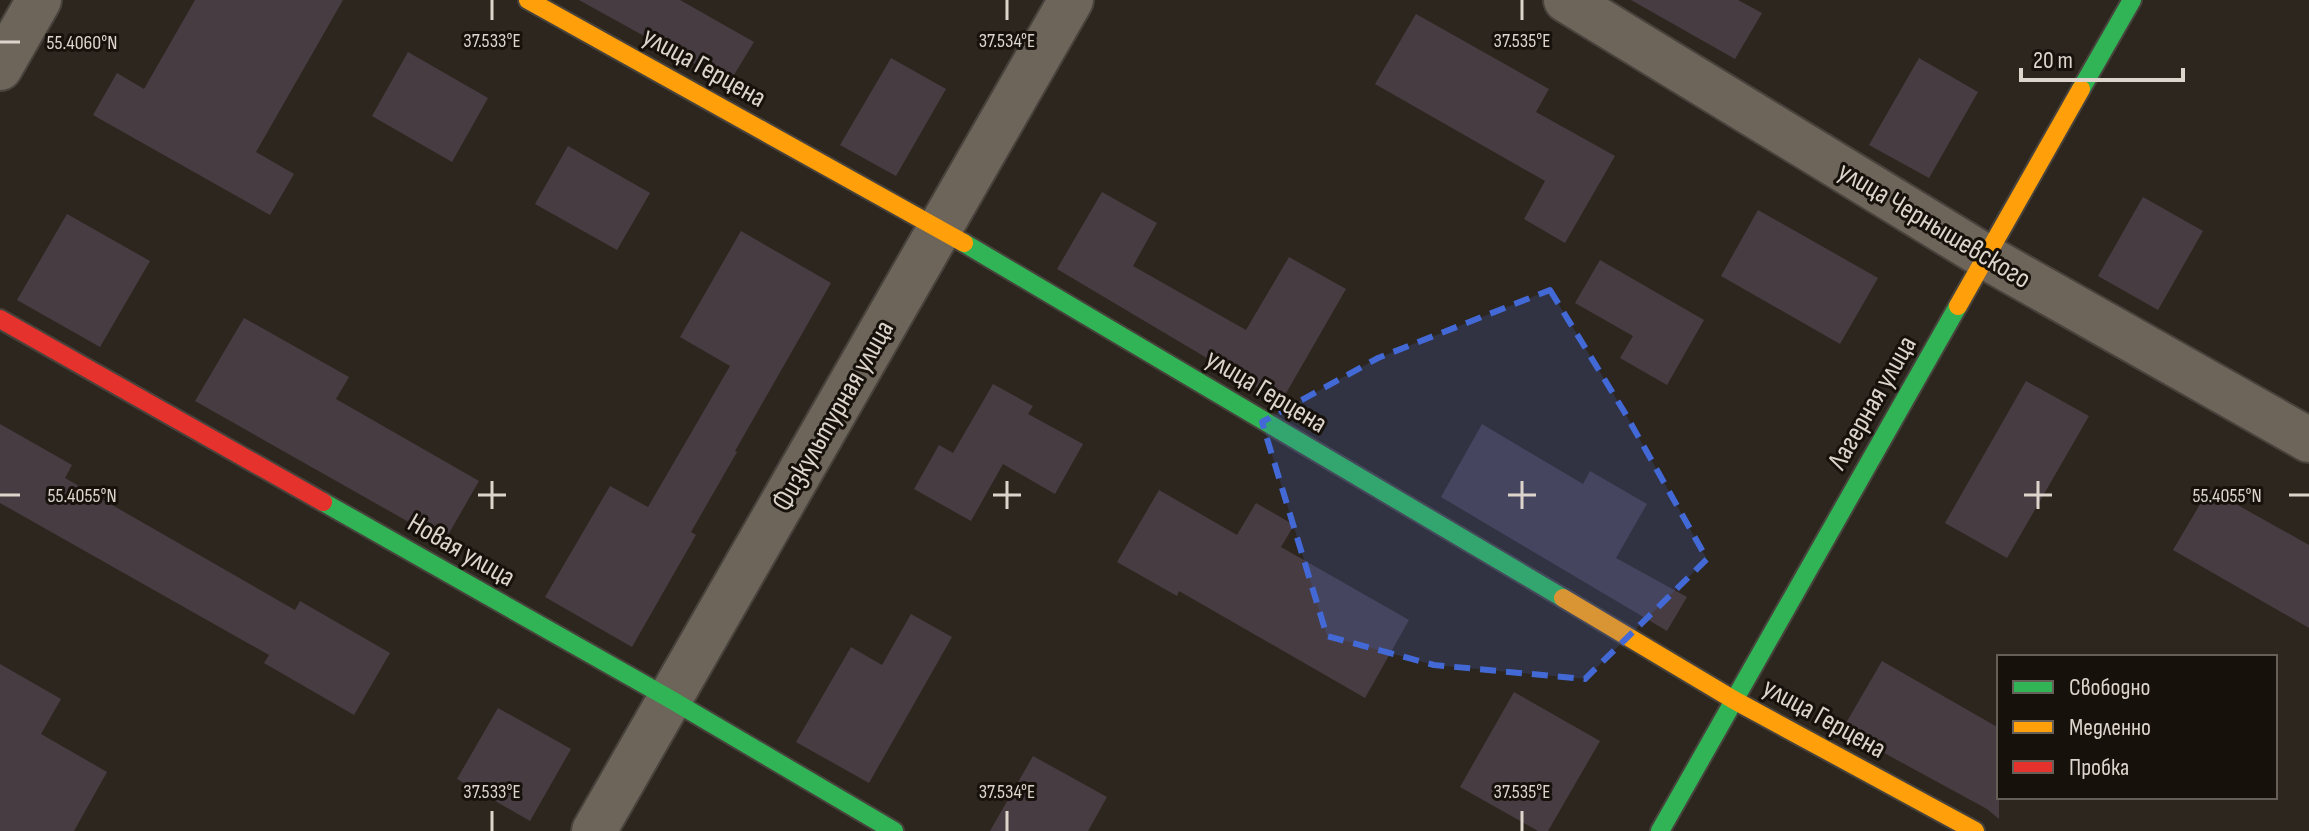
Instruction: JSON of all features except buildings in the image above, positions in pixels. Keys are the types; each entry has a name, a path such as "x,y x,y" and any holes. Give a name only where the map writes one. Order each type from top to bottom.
{"street":[{"path":"0,68 39,0"},
{"name":"улица Герцена","path":"528,0 940,229 1734,700 1975,831"},
{"name":"Физкультурная улица","path":"594,831 1071,0"},
{"name":"улица Чернышевского","path":"1566,0 1986,257 2309,440"},
{"name":"Лагерная улица","path":"1660,831 2132,0"},
{"name":"Новая улица","path":"0,319 670,699 894,831"}],"highlighted area":[{"path":"1550,290 1625,413 1707,559 1585,679 1434,665 1327,636 1262,422 1378,358"}],"traffic: fast":[{"path":"2081,89 2132,0"},
{"path":"964,243 1563,598"},
{"path":"1660,831 1958,306"},
{"path":"323,502 670,699 894,831"}],"traffic: slow":[{"path":"528,0 964,243"},
{"path":"1958,306 2081,89"},
{"path":"1563,598 1734,700 1975,831"}],"traffic: jam":[{"path":"0,319 323,502"}]}
